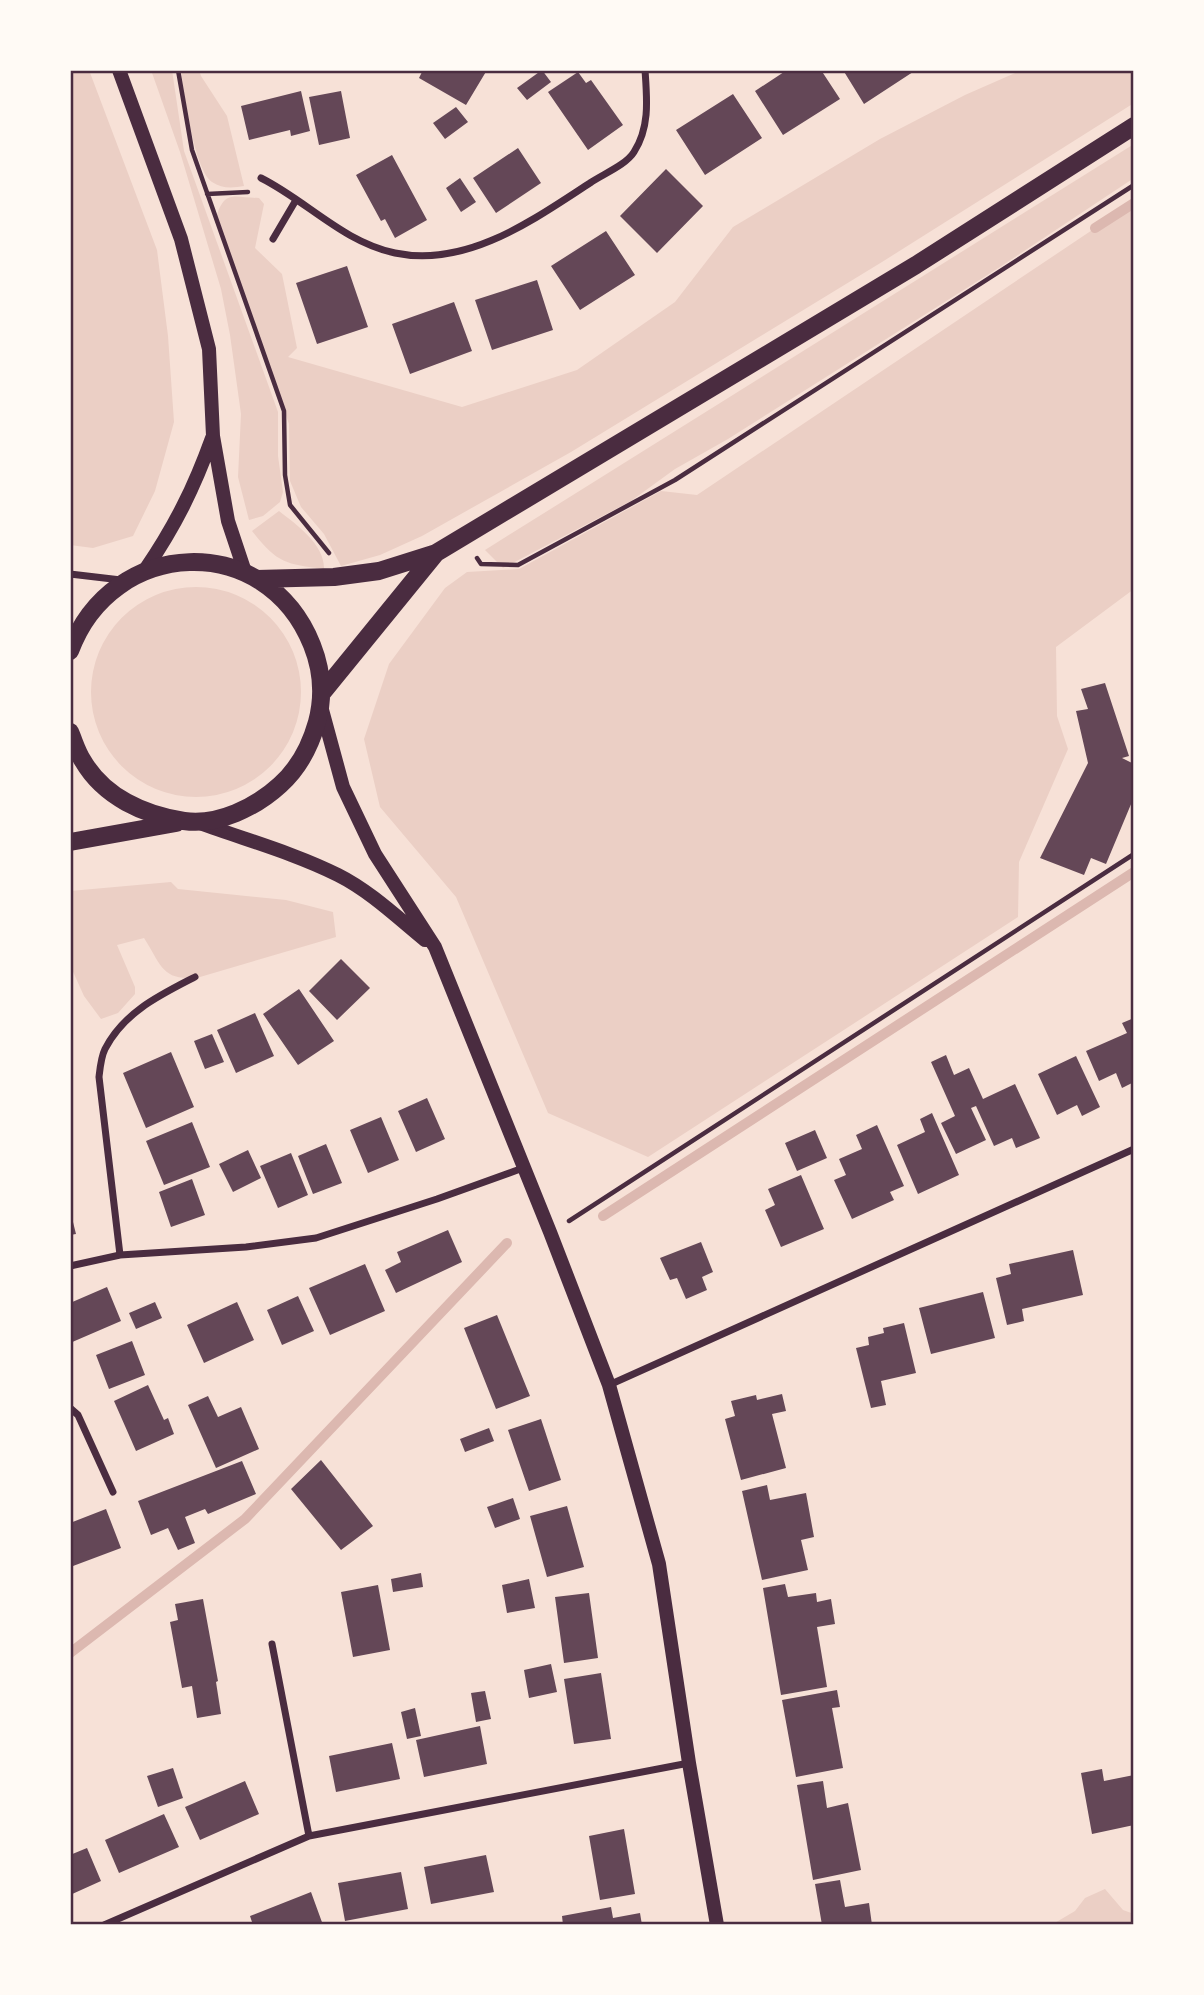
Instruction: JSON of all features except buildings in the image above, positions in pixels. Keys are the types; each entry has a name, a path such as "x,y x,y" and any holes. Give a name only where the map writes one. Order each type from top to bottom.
{"main road":[{"path":"118,70 184,251 209,349 213,436 228,521 251,575"},
{"path":"251,575 334,578 379,571 436,553 916,265 1134,126"},
{"path":"145,570 172,532 195,484 213,436"},
{"path":"70,842 233,814 266,798 293,773 312,741 322,700 436,553"},
{"path":"70,651 78,630 98,602 125,580 145,570 170,563 195,561 221,564 251,575 284,600 305,627 318,659 322,700 343,787 375,854 435,947 609,1385 659,1564 717,1925"},
{"path":"70,732 83,762 110,793 146,813 192,821 292,855 340,876 381,904 435,947"}],"street":[{"path":"264,180 358,241 396,253 436,256 488,242 534,219 632,156 645,132 645,70"},
{"path":"273,239 296,200"},
{"path":"70,574 125,580"},
{"path":"120,1255 99,1077 104,1051 126,1019 159,995 195,977"},
{"path":"609,1385 1134,1149"},
{"path":"70,1266 120,1255 246,1247 316,1238 424,1204 523,1168"},
{"path":"70,1408 78,1415 113,1492"},
{"path":"272,1644 309,1836"},
{"path":"104,1925 309,1836 689,1763"}],"path":[{"path":"178,70 191,150 284,411 285,475 290,505 330,555 334,578"},
{"path":"207,194 262,191 264,180"},
{"path":"465,535 481,564 518,565 675,480 1134,185"},
{"path":"550,1233 1134,854"}],"shaded area":[{"path":"70,70 89,70 157,250 168,336 174,422 155,491 133,536 93,548 70,545"},
{"path":"151,70 172,70 184,151 278,412 278,456 283,492 280,502 263,516 249,520 238,477 241,414 221,289 180,152"},
{"path":"181,70 199,70 227,116 244,186 220,186 212,182 206,174 195,147"},
{"path":"1022,70 1134,70 1134,103 882,262 571,452 422,536 380,555 341,566 324,534 301,507 290,481 289,424 217,215 228,198 259,198 264,204 255,248 282,274 297,348 288,357 462,407 577,370 675,302 733,227 880,139 965,95"},
{"path":"1134,144 1134,178 1000,267 728,439 675,469 631,501 503,568 485,550"},
{"path":"1134,202 1134,589 1056,647 1057,716 1068,749 1019,862 1018,917 648,1157 548,1113 456,897 380,807 364,739 389,664 445,588 467,572 519,569 661,491 697,495"},
{"path":"279,511 315,544 323,560 324,569 291,563 275,556 252,531"},
{"path":"196,587 236,595 270,618 293,652 301,692 293,732 270,766 236,789 196,797 156,789 122,766 99,732 91,692 99,652 122,618 156,595"},
{"path":"171,882 178,889 286,900 333,912 336,937 200,977 187,978 178,977 165,970 144,938 117,945 135,987 135,994 118,1013 101,1019 84,996 70,965 70,891"},
{"path":"1105,1889 1123,1910 1134,1914 1134,1925 1053,1924 1075,1911 1085,1898"}],"waterway":[{"path":"1095,228 1134,203"},
{"path":"603,1216 1134,872"},
{"path":"70,1653 245,1519 507,1243"}]}
